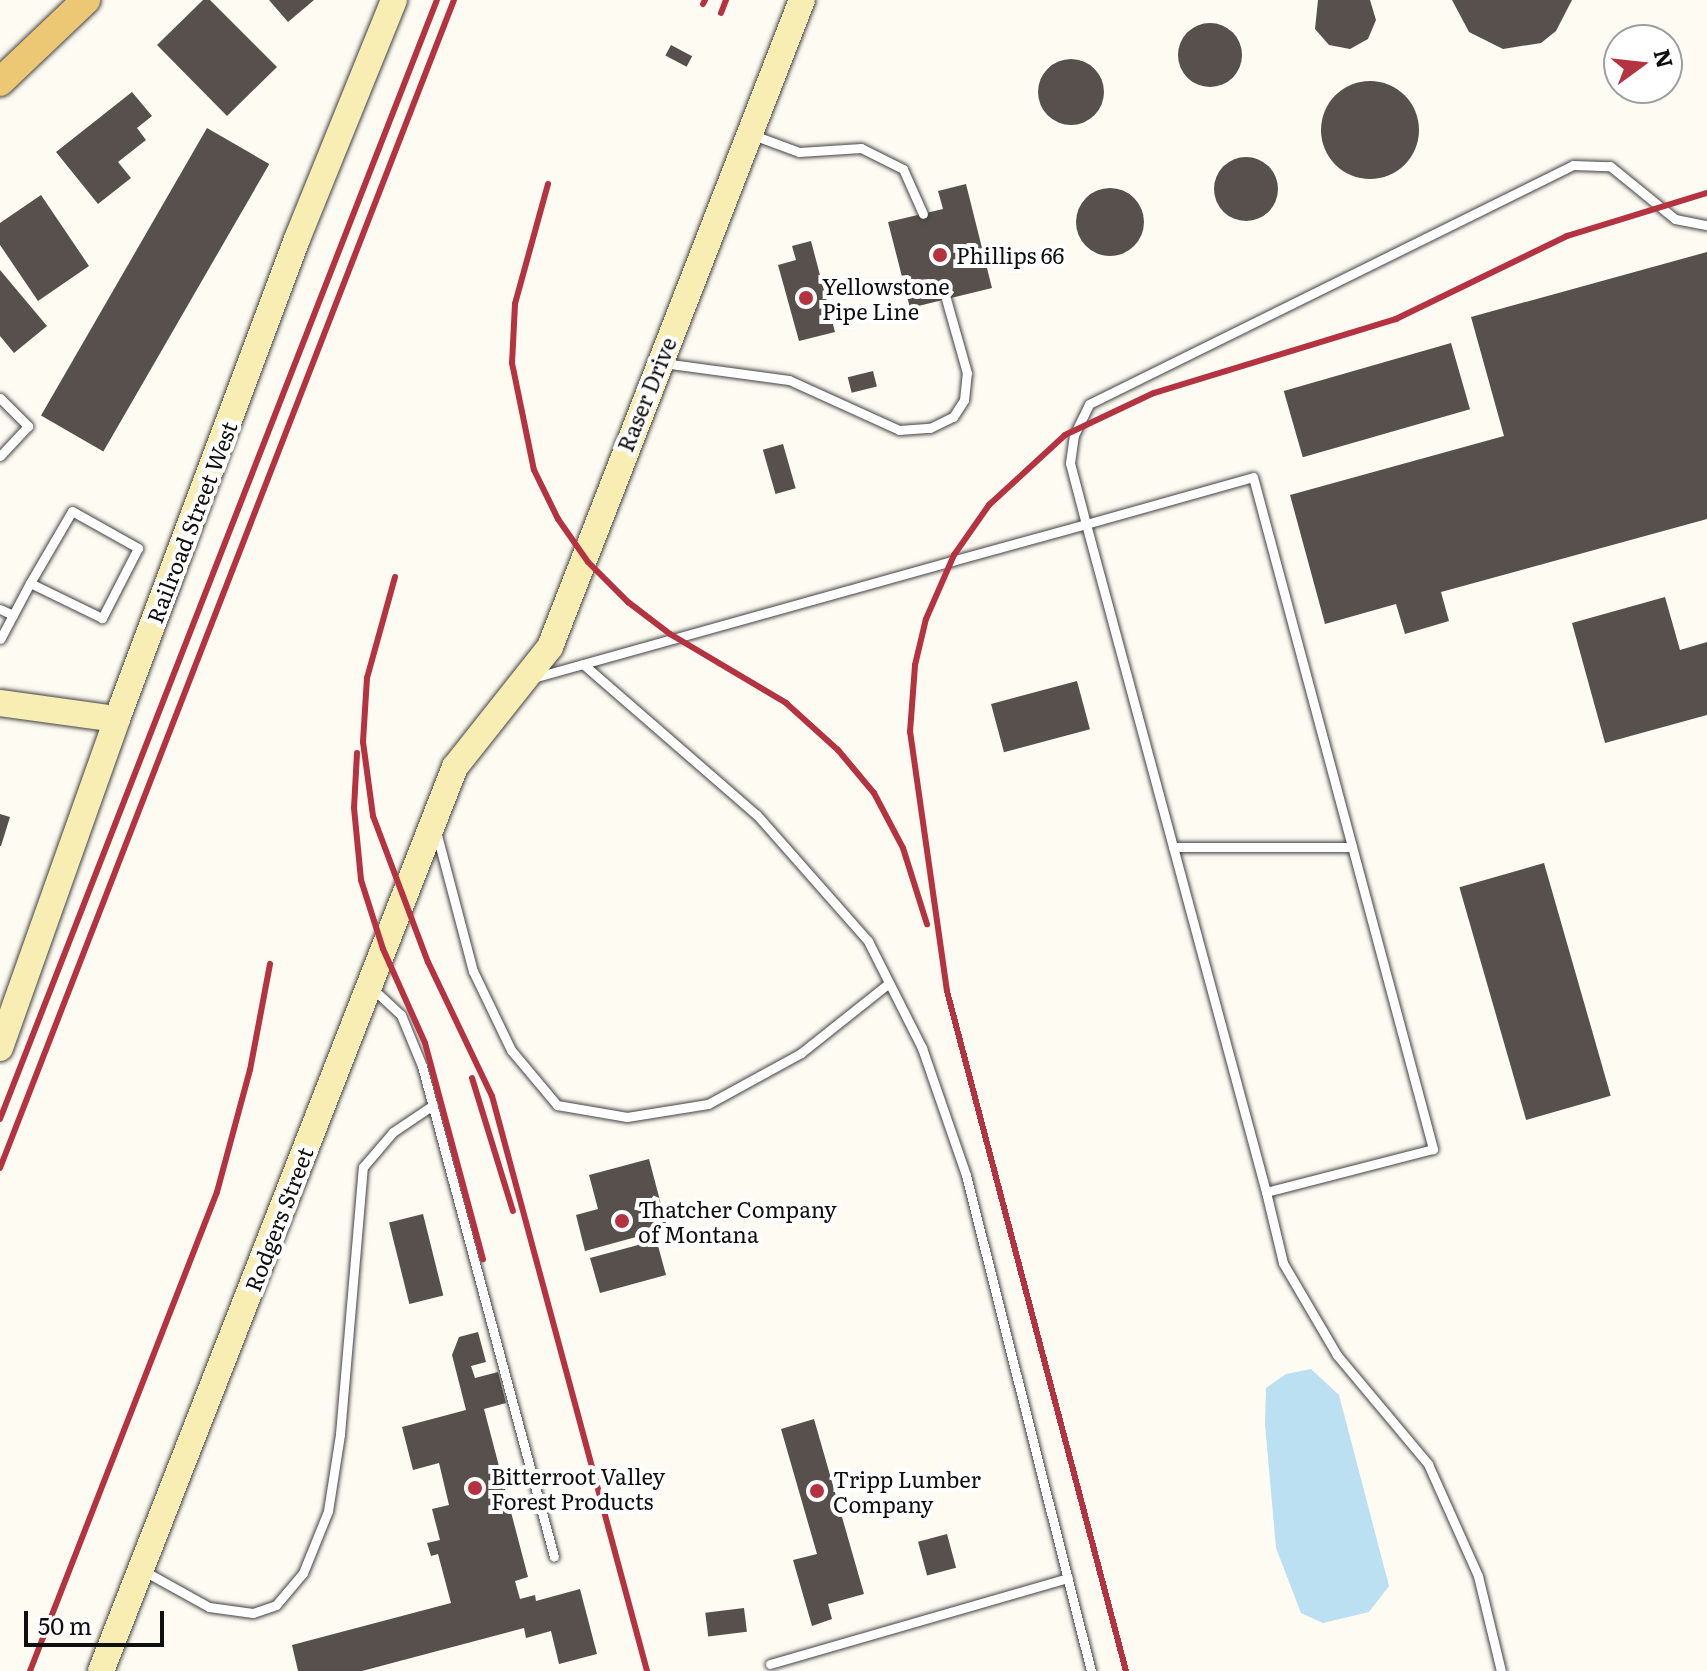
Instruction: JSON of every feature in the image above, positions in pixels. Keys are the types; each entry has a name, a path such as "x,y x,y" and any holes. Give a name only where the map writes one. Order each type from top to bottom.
{"main road":[{"path":"0,82 86,0"}],"street":[{"name":"Railroad Street West","path":"0,1048 117,719 297,239 394,0"},
{"name":"Raser Drive","path":"455,767 550,647 802,0"},
{"path":"0,703 117,719"},
{"name":"Rodgers Street","path":"101,1671 455,767"}],"lane":[{"path":"749,134 799,152 861,148 903,169 923,214"},
{"path":"1501,1671 1478,1576 1428,1464 1337,1355 1283,1263 1070,463 1074,435 1089,404 1573,165 1610,166 1675,219 1707,225"},
{"path":"659,362 789,380 899,430 930,428 953,417 964,400 967,373 946,299"},
{"path":"0,398 28,426 0,456"},
{"path":"522,681 1253,477 1433,1149 1266,1192"},
{"path":"0,639 30,583 72,511 138,548 102,618 30,583"},
{"path":"0,609 13,615"},
{"path":"583,664 757,815 868,941 922,1048 966,1175 1091,1671"},
{"path":"434,821 473,971 511,1050 557,1105 627,1117 708,1104 801,1053 889,983"},
{"path":"1173,847 1352,847"},
{"path":"369,985 401,1015 433,1105 554,1557"},
{"path":"141,1569 209,1607 253,1613 276,1605 303,1573 328,1511 340,1434 363,1167 393,1132 433,1105"},
{"path":"770,1664 1068,1578"}],"water":[{"path":"1311,1369 1339,1395 1389,1586 1369,1612 1323,1623 1301,1613 1276,1548 1265,1424 1266,1388 1286,1374"}],"building":[{"path":"203,0 210,0 277,67 227,116 157,45"},
{"path":"269,0 314,0 288,22"},
{"path":"1318,0 1370,0 1376,20 1368,39 1350,49 1329,45 1315,29"},
{"path":"1452,0 1572,0 1556,31 1541,43 1503,49 1469,32"},
{"path":"1210,23 1228,29 1236,37 1242,55 1236,73 1228,81 1210,87 1192,81 1184,73 1178,55 1184,37 1192,29"},
{"path":"671,45 692,56 687,67 665,56"},
{"path":"1071,59 1084,62 1094,69 1101,79 1104,92 1101,105 1094,115 1084,122 1071,125 1058,122 1048,115 1041,105 1038,92 1041,79 1048,69 1058,62"},
{"path":"1370,81 1389,85 1405,95 1415,111 1419,130 1415,149 1405,165 1389,175 1370,179 1351,175 1335,165 1325,149 1321,130 1325,111 1335,95 1351,85"},
{"path":"132,92 152,116 137,128 146,140 118,162 131,178 98,204 56,152"},
{"path":"207,128 269,164 103,452 41,416"},
{"path":"1240,157 1252,157 1269,166 1276,177 1276,201 1269,212 1252,221 1240,221 1228,216 1219,207 1214,195 1214,183 1219,171 1228,162"},
{"name":"Phillips 66","path":"966,184 992,288 910,308 888,222 943,209 938,191"},
{"path":"1110,188 1134,198 1144,222 1134,246 1110,256 1086,246 1076,222 1086,198"},
{"path":"41,195 89,266 38,301 0,245 0,223"},
{"name":"Yellowstone Pipe Line","path":"811,241 835,332 799,341 778,265 796,260 792,246"},
{"path":"1707,252 1707,519 1441,592 1449,621 1405,634 1396,604 1325,624 1290,495 1504,436 1471,317"},
{"path":"0,270 47,326 14,353 0,336"},
{"path":"1451,343 1470,409 1303,457 1284,391"},
{"path":"873,371 877,387 852,393 848,377"},
{"path":"783,444 796,488 775,494 763,450"},
{"path":"1665,597 1680,650 1707,642 1707,715 1605,743 1572,623"},
{"path":"1077,681 1090,729 1004,752 991,704"},
{"path":"0,814 10,817 1,846 0,846"},
{"path":"1544,863 1611,1096 1526,1120 1459,887"},
{"name":"Thatcher Company of Montana","path":"649,1159 667,1227 654,1231 666,1275 600,1293 590,1258 638,1245 636,1237 585,1251 576,1215 598,1209 589,1175"},
{"path":"423,1214 443,1296 409,1304 389,1222"},
{"name":"Bitterroot Valley Forest Products","path":"478,1332 486,1362 471,1366 475,1378 498,1372 506,1403 484,1409 528,1577 515,1581 520,1599 535,1595 536,1601 580,1589 597,1654 559,1664 551,1631 526,1638 524,1628 362,1671 298,1671 292,1645 451,1603 438,1554 431,1556 427,1543 440,1540 432,1509 449,1505 439,1463 413,1470 402,1427 466,1410 452,1355 459,1337"},
{"name":"Tripp Lumber Company","path":"814,1419 864,1594 828,1604 832,1619 812,1626 793,1560 817,1554 781,1429"},
{"path":"947,1534 956,1568 927,1576 918,1542"},
{"path":"744,1608 747,1632 708,1637 705,1613"}],"railway":[{"path":"0,1119 437,0"},
{"path":"0,1168 454,0"},
{"path":"703,4 705,0"},
{"path":"721,13 726,0"},
{"path":"548,184 515,304 512,363 534,470 558,519 588,562 628,602 670,634 786,703 838,750 874,793 903,848 927,924"},
{"path":"1126,1671 947,991 910,732 915,665 926,619 954,555 989,505 1065,435 1154,393 1396,319 1567,236 1707,193"},
{"path":"395,577 367,678 363,742 373,816 428,962 492,1096 647,1671"},
{"path":"357,753 354,808 361,880 383,949 425,1043 483,1259"},
{"path":"30,1671 217,1192 250,1070 270,964"},
{"path":"472,1078 513,1211"}],"place":[{"name":"Phillips 66","path":"940,255"},
{"name":"Yellowstone Pipe Line","path":"806,298"},
{"name":"Thatcher Company of Montana","path":"622,1221"},
{"name":"Bitterroot Valley Forest Products","path":"475,1488"},
{"name":"Tripp Lumber Company","path":"817,1491"}]}
